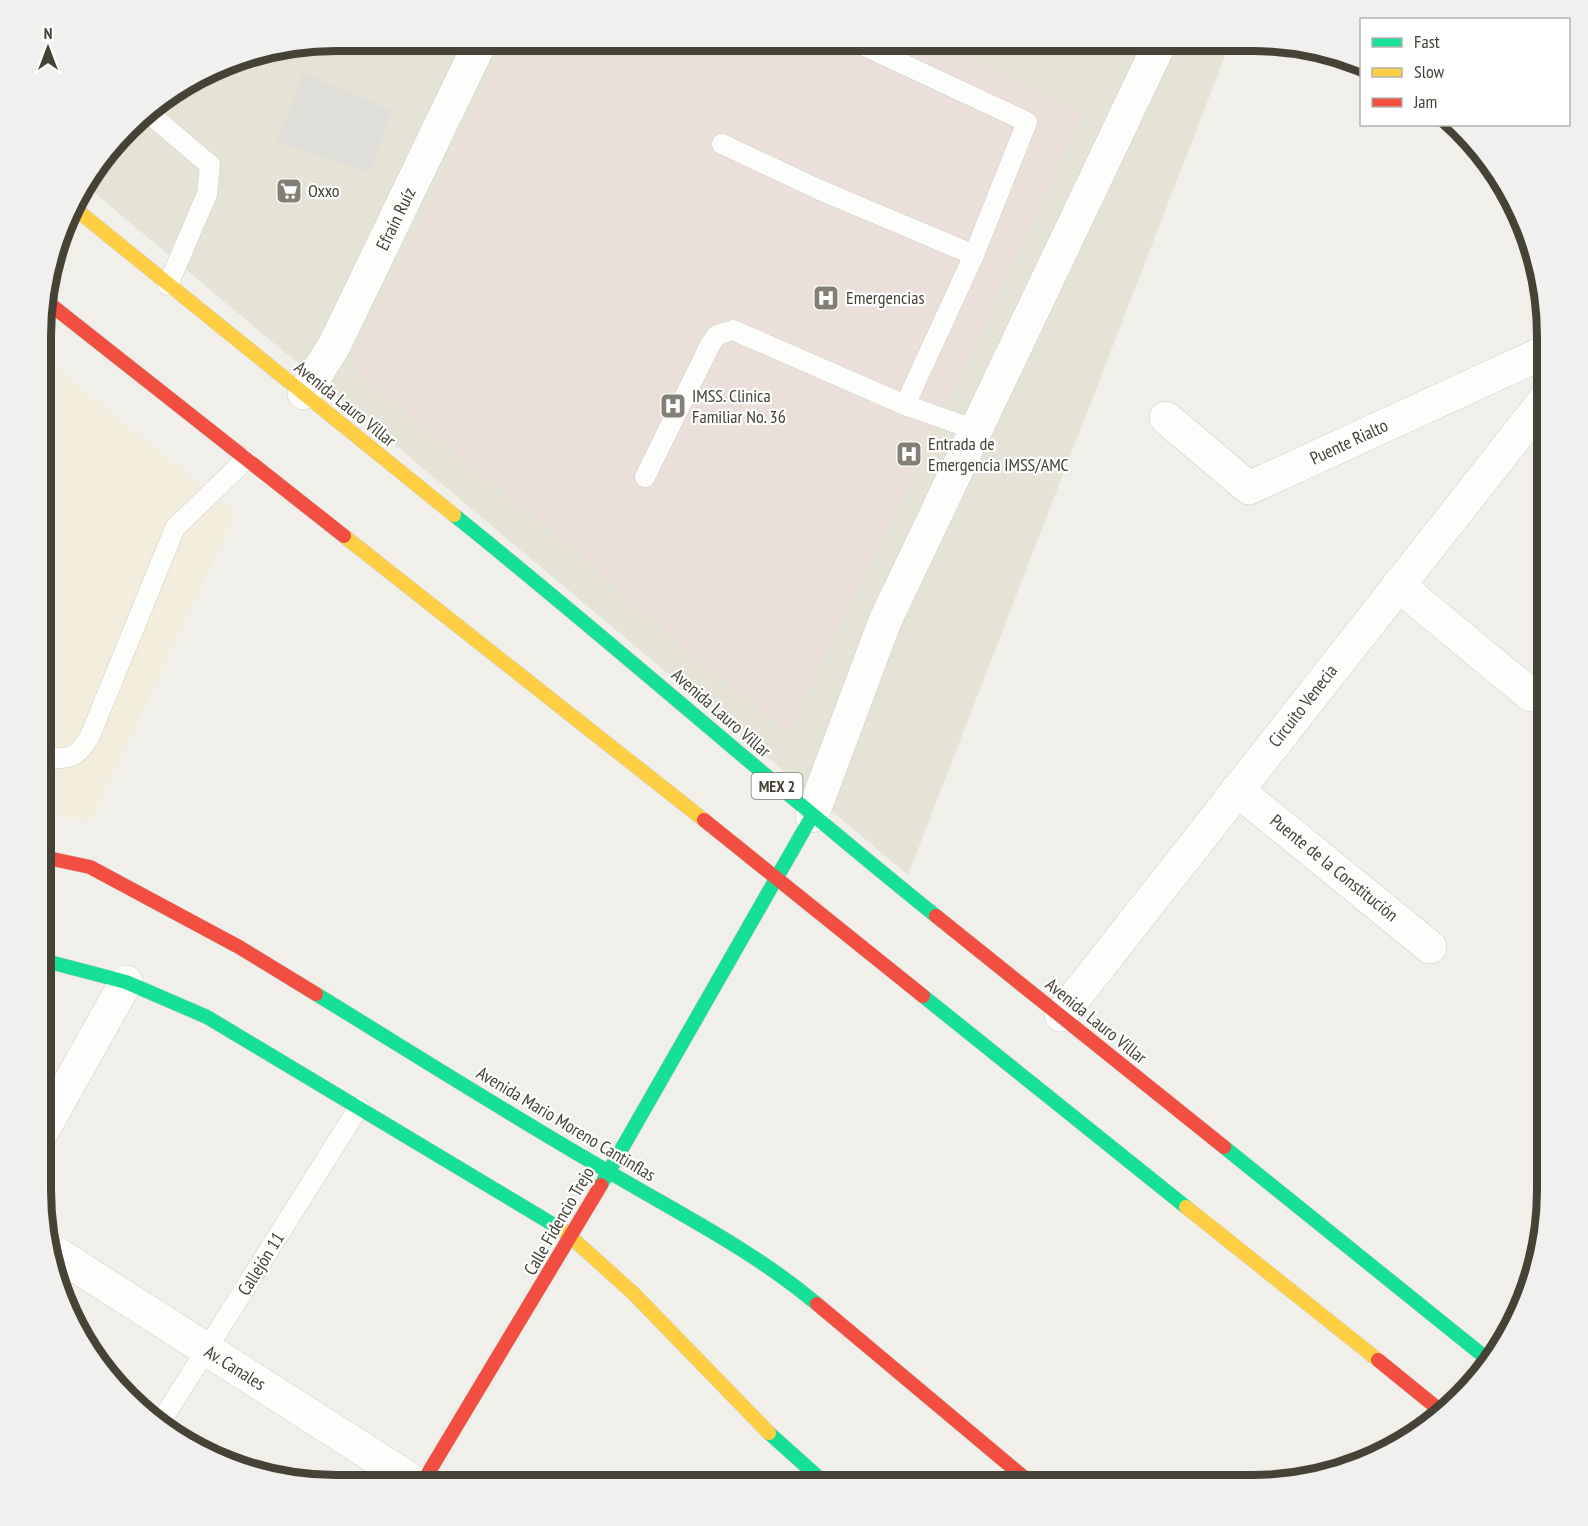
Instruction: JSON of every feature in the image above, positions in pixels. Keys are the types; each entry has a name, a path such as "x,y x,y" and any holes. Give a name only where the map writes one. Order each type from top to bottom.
{"main road":[{"name":"Avenida Lauro Villar","path":"79,212 599,632 812,816 1484,1356"},
{"path":"53,306 777,878 1436,1407"},
{"name":"Calle Fidencio Trejo","path":"426,1475 572,1236 812,816"},
{"name":"Avenida Mario Moreno Cantinflas","path":"51,859 90,867 238,947 608,1172 704,1226 797,1287 1021,1475"},
{"path":"51,962 126,982 207,1017 572,1236 633,1293 748,1413 816,1475"}],"street":[{"name":"Efraín Ruíz","path":"304,393 334,346 476,51"},
{"path":"812,816 885,621 1156,51"},
{"name":"Puente Rialto","path":"1166,418 1249,488 1537,356"},
{"name":"Circuito Venecia","path":"1060,1015 1537,410"},
{"path":"1398,585 1531,695"},
{"name":"Puente de la Constitución","path":"1237,789 1430,947"},
{"path":"51,1116 126,982"},
{"name":"Av. Canales","path":"58,1255 404,1475"}],"lane":[{"path":"875,51 1026,122 974,255 905,405"},
{"path":"153,117 210,165 207,194 168,285"},
{"path":"722,144 820,190 974,255"},
{"path":"645,477 710,345 717,335 733,330 905,405 976,430"},
{"path":"51,758 68,759 82,751 174,528 246,459"},
{"name":"Callejón 11","path":"164,1417 359,1107"}],"shaded area":[{"path":"336,51 1227,51 908,875 91,190 110,162 134,134 162,110 210,80 244,66 299,53"},
{"name":"IMSS. Clinica Familiar No. 36","path":"500,51 956,51 1082,115 931,439 788,732 675,640 586,559 359,372 351,357 430,202"},
{"path":"304,73 392,111 370,172 277,141"},
{"path":"51,364 235,514 91,820 51,815"}],"traffic: fast":[{"path":"454,515 936,916"},
{"path":"601,1185 812,816"},
{"path":"51,962 126,982 207,1017 564,1231"},
{"path":"316,994 535,1129 742,1250 817,1304"},
{"path":"923,996 1186,1207"},
{"path":"1224,1147 1484,1356"},
{"path":"769,1433 816,1475"}],"traffic: slow":[{"path":"79,212 454,515"},
{"path":"344,536 704,820"},
{"path":"1186,1207 1378,1360"},
{"path":"564,1231 633,1293 769,1433"}],"traffic: jam":[{"path":"53,306 344,536"},
{"path":"704,820 923,996"},
{"path":"51,859 90,867 239,947 316,994"},
{"path":"936,916 1224,1147"},
{"path":"427,1475 601,1185"},
{"path":"817,1304 1021,1475"},
{"path":"1378,1360 1436,1407"}],"place":[{"name":"Oxxo","path":"289,191"},
{"name":"Emergencias","path":"826,298"},
{"name":"IMSS. Clinica Familiar No. 36","path":"673,406"},
{"name":"Entrada de Emergencia IMSS/AMC","path":"909,454"}]}
